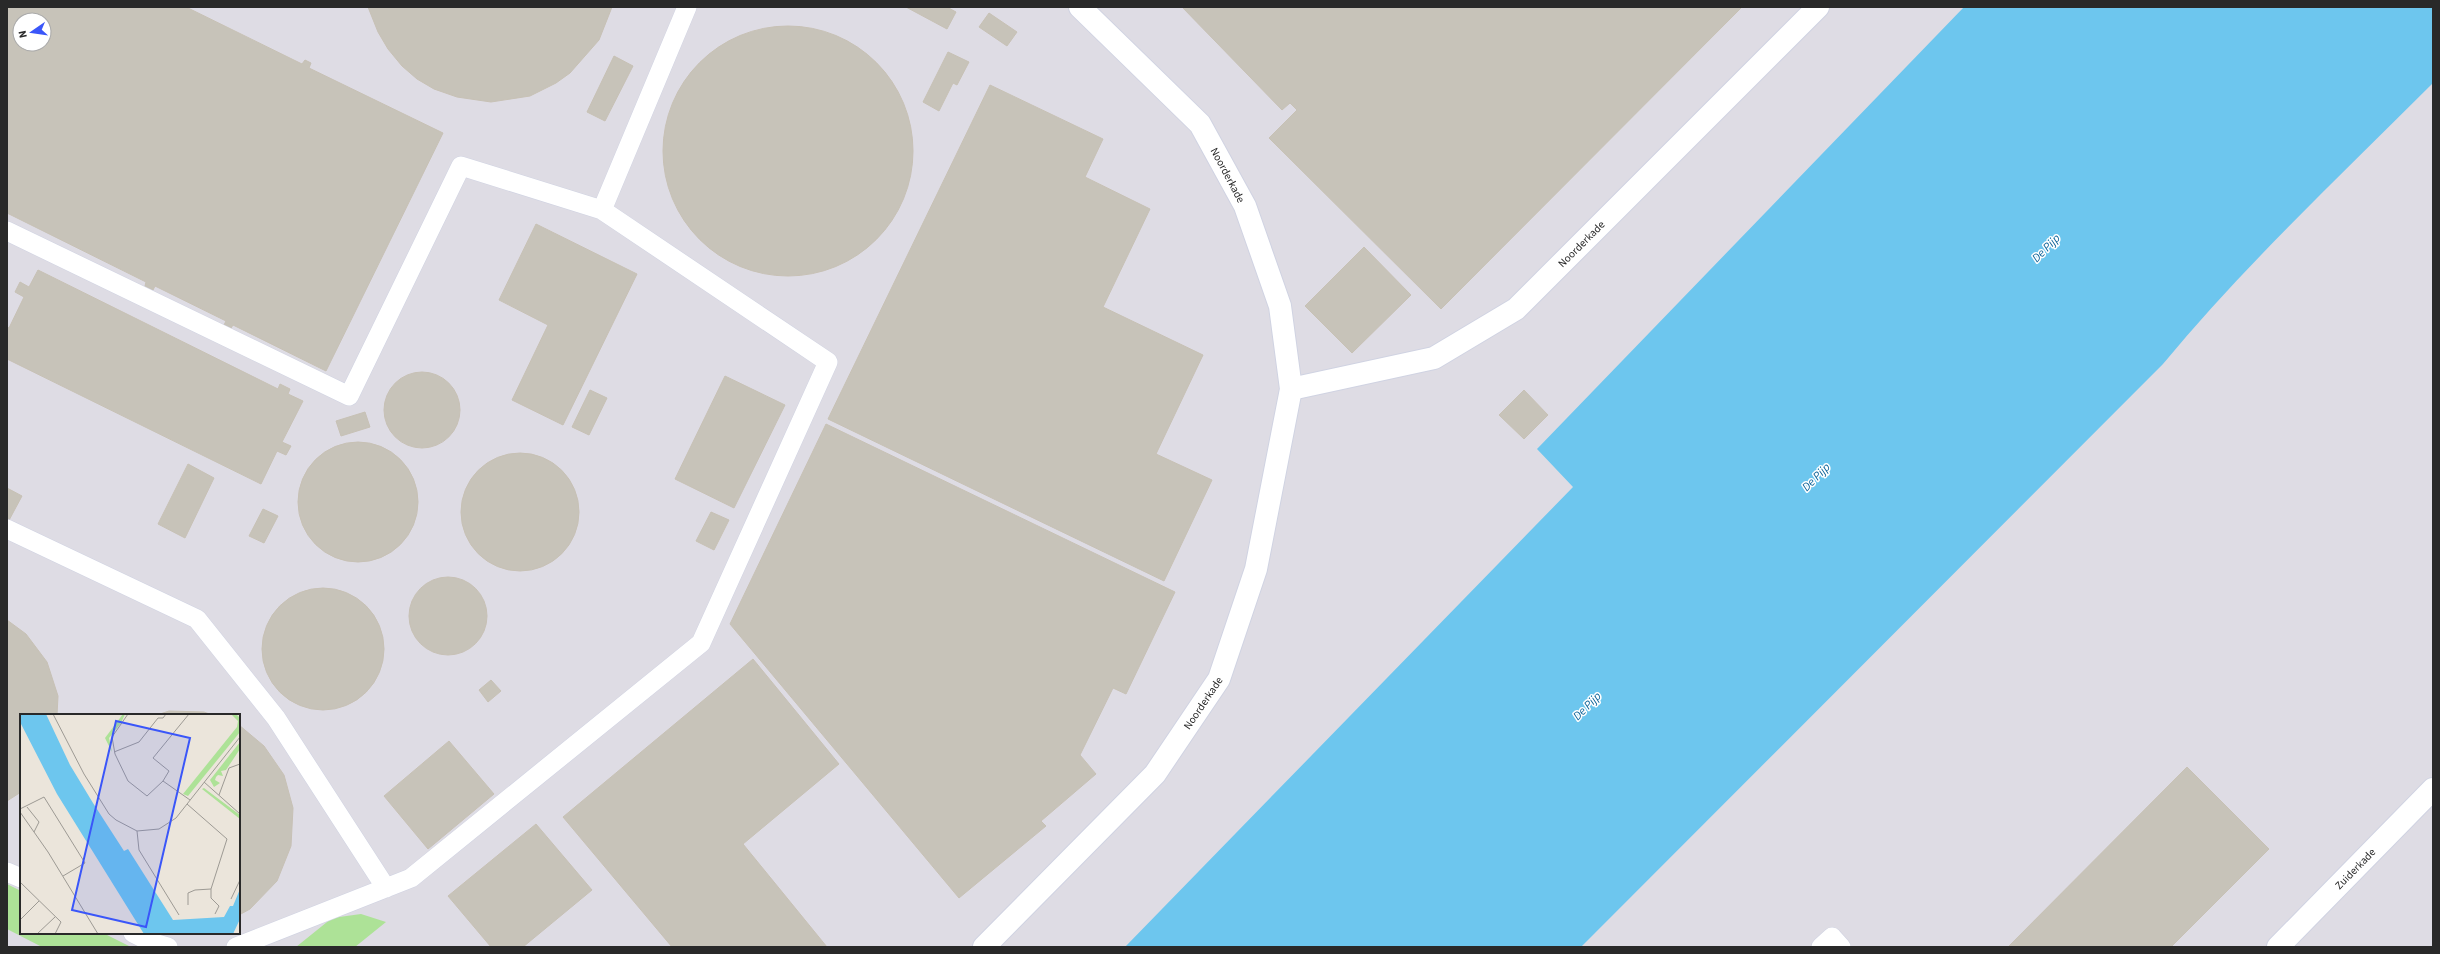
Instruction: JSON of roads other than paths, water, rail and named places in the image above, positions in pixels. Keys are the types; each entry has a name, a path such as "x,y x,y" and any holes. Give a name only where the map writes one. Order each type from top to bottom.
{"street":[{"name":"Noorderkade","path":"984,947 1155,774 1219,679 1256,569 1291,389 1280,306 1244,206 1200,124 1080,7"},
{"name":"Noorderkade","path":"1291,389 1434,358 1516,309 1818,7"},
{"name":"Zuiderkade","path":"2278,947 2433,790"}],"lane":[{"path":"602,210 687,7"},
{"path":"7,231 349,396 461,166 602,210 828,362 701,643 411,878 236,947"},
{"path":"7,529 197,619 276,718 386,888"},
{"path":"7,872 20,878"},
{"path":"135,934 151,942 168,947"},
{"path":"1821,947 1832,937 1841,947"}],"water":[{"name":"De Pijp","path":"1964,7 2433,7 2433,83 2261,255 2227,291 2163,364 1581,947 1125,947 1573,487 1537,449"}]}
